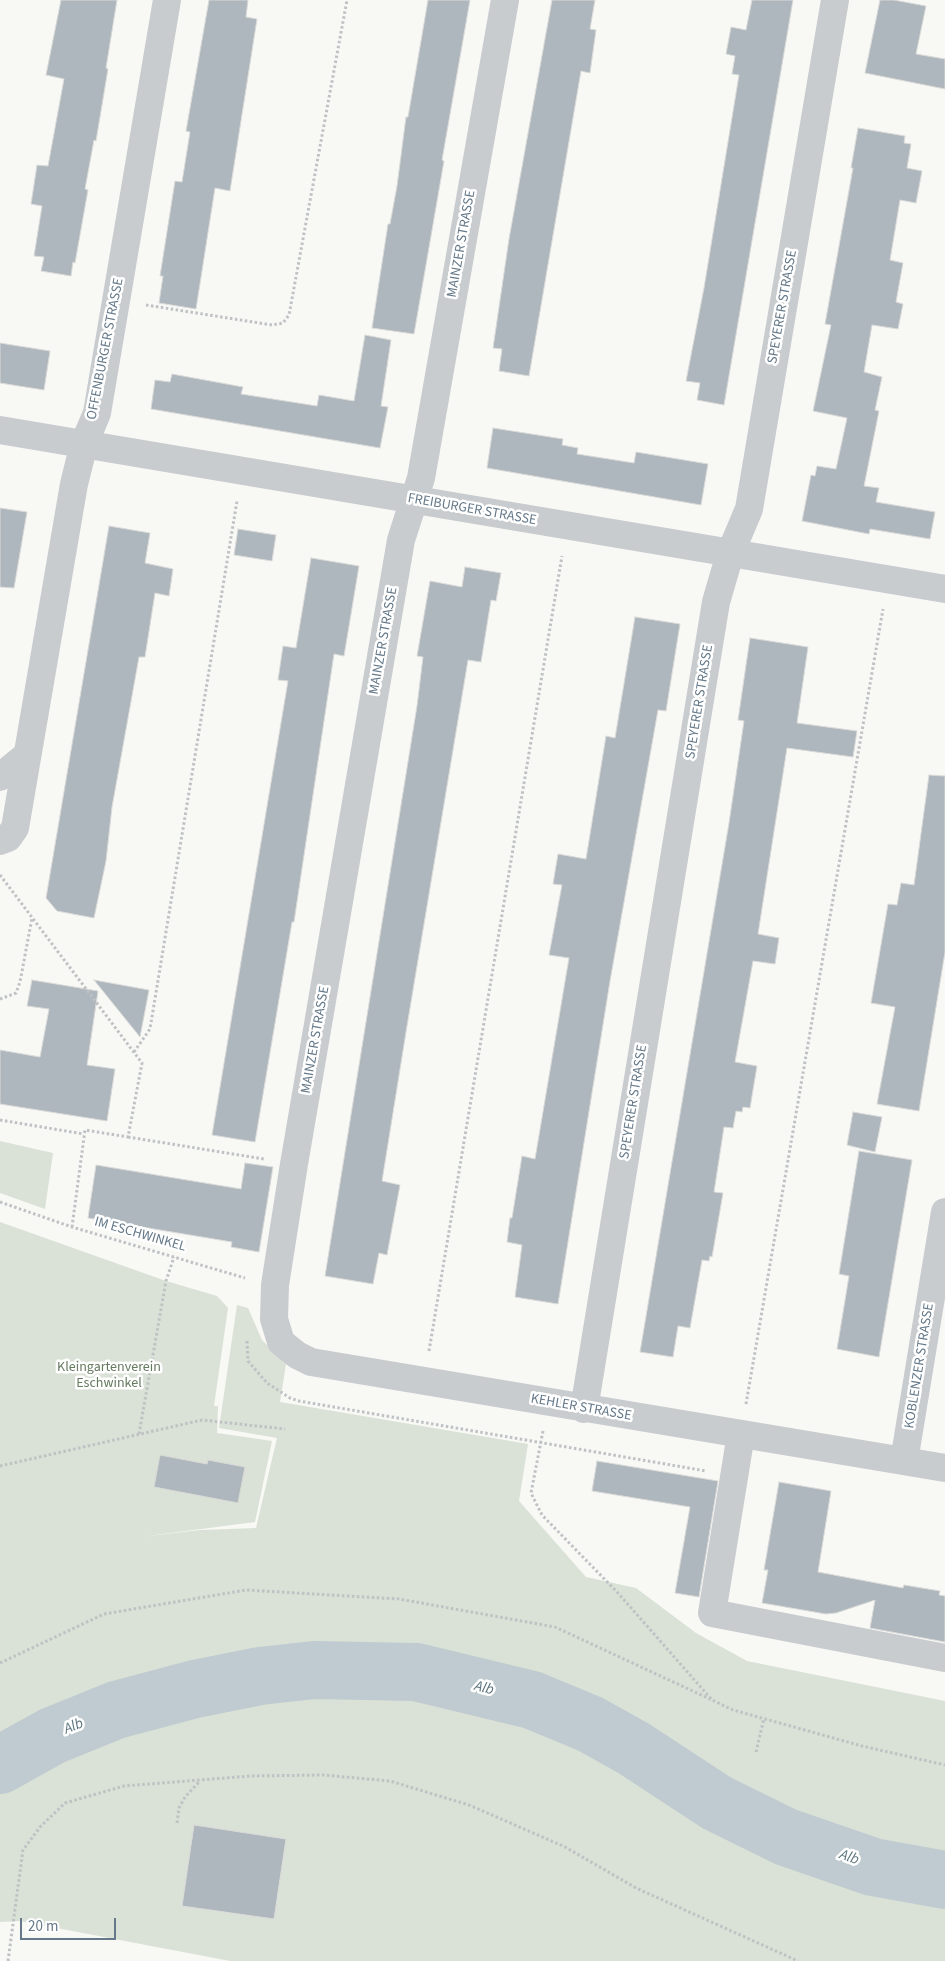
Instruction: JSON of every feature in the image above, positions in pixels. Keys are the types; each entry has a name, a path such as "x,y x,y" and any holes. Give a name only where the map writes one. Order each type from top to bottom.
{"street":[{"name":"OFFENBURGER STRASSE","path":"0,841 8,838 15,828 74,484 84,444 97,413 167,0"},
{"name":"MAINZER STRASSE","path":"276,1285 294,1164 400,550 413,500 422,478 505,0"},
{"name":"SPEYERER STRASSE","path":"584,1409 716,602 730,554 749,509 835,0"},
{"name":"FREIBURGER STRASSE","path":"0,430 945,589"},
{"path":"0,777 27,755"},
{"name":"KOBLENZER STRASSE","path":"904,1461 945,1212"},
{"name":"KEHLER STRASSE","path":"276,1285 274,1319 281,1342 296,1355 311,1362 945,1468"},
{"path":"741,1434 712,1613 945,1658"}],"path":[{"path":"116,300 272,325 283,323 289,315 347,0"},
{"path":"134,1052 150,1029 242,470"},
{"path":"424,1381 567,525"},
{"path":"741,1434 888,579"},
{"path":"0,875 142,1063 128,1138"},
{"path":"0,1000 16,993 20,982 32,917"},
{"path":"0,1120 84,1134"},
{"path":"72,1227 85,1130 294,1164"},
{"name":"IM ESCHWINKEL","path":"0,1202 72,1227 276,1285"},
{"path":"139,1434 166,1281 174,1257"},
{"path":"0,1466 202,1420 285,1429"},
{"path":"0,1663 104,1614 246,1590 399,1598 556,1627 712,1700"},
{"path":"756,1752 764,1718"},
{"path":"8,1961 23,1850 40,1827 66,1803 124,1786 250,1776 323,1775 390,1781 469,1805 565,1847 636,1888 782,1956 798,1961"},
{"path":"177,1822 179,1808 185,1797 200,1780"}],"green space":[{"path":"0,1141 53,1153 45,1209 0,1193"},
{"name":"Kleingartenverein Eschwinkel","path":"0,1222 166,1281 217,1296 228,1308 214,1406 218,1406 217,1433 272,1441 255,1522 140,1537 200,1530 256,1528 277,1438 219,1428 237,1305 248,1308 262,1340 286,1364 280,1402 528,1444 519,1501 586,1577 636,1588 696,1633 747,1661 945,1701 945,1961 230,1961 20,1921 0,1922","holes":["194,1826 286,1839 274,1919 182,1906"]}],"building":[{"path":"61,0 117,0 96,141 94,140 85,189 88,190 71,276 41,271 44,257 34,256 42,206 31,204 37,165 48,166 64,79 46,75"},
{"path":"209,0 248,0 246,17 257,19 230,191 215,188 196,309 159,303 163,276 160,276 175,181 182,182 190,132 186,131"},
{"path":"428,0 470,0 414,334 372,328 388,224 390,224 397,186 406,117 408,117"},
{"path":"552,0 595,0 590,29 596,30 590,73 581,71 529,376 499,371 502,349 493,348 509,239"},
{"path":"752,0 793,0 724,405 697,400 700,383 686,381 704,288 739,75 732,74 735,56 726,54 731,27 746,30"},
{"path":"880,0 894,0 926,6 916,54 945,59 945,89 865,73"},
{"path":"858,128 905,136 904,143 911,144 907,168 922,171 916,203 900,200 890,260 903,263 896,302 903,304 898,329 872,325 864,372 882,377 875,410 879,411 864,486 879,488 876,502 935,512 930,539 870,529 869,534 802,521 811,475 815,476 817,466 836,469 847,418 813,411 831,325 825,324 853,168 851,168"},
{"path":"365,335 391,340 381,406 388,407 380,448 151,409 155,380 170,382 172,374 243,387 241,394 317,406 319,395 354,401"},
{"path":"0,343 50,351 44,390 0,383"},
{"path":"493,428 563,439 562,445 578,448 577,454 634,463 636,452 708,464 701,505 487,468"},
{"path":"0,508 27,512 14,588 0,587"},
{"path":"109,526 150,533 145,563 173,569 169,596 155,593 145,657 139,657 112,807 106,861 94,918 57,911 46,898"},
{"path":"238,529 276,535 272,561 234,555"},
{"path":"311,558 359,566 344,656 334,654 294,922 292,922 255,1142 212,1135 288,681 278,680 283,646 296,648"},
{"path":"465,567 501,573 496,601 491,600 481,662 468,660 382,1181 400,1185 387,1255 379,1253 373,1284 325,1276 417,706 423,657 417,656 430,581 462,587"},
{"path":"635,617 680,624 666,711 658,710 610,981 558,1304 515,1297 522,1245 507,1242 522,1156 535,1159 569,958 549,955 562,885 553,884 558,854 586,859 606,736 615,738"},
{"path":"750,638 808,647 797,723 857,731 853,757 787,748 758,934 779,938 775,964 753,961 735,1062 757,1066 750,1108 743,1107 742,1112 736,1111 733,1128 724,1127 714,1192 723,1193 712,1257 710,1256 709,1261 702,1260 690,1328 678,1326 673,1357 640,1352 729,823 744,721 738,720"},
{"path":"929,775 945,776 945,952 919,1111 877,1104 895,1007 871,1003 888,904 897,905 901,883 914,885"},
{"path":"32,980 98,991 87,1065 115,1069 107,1121 0,1104 0,1050 40,1057 49,1009 27,1006"},
{"path":"94,980 149,990 140,1037"},
{"path":"853,1112 882,1117 875,1152 847,1145"},
{"path":"859,1151 912,1160 879,1357 837,1349 849,1276 839,1274"},
{"path":"245,1163 273,1167 259,1252 231,1247 232,1242 88,1218 96,1165 241,1189"},
{"path":"160,1455 207,1464 208,1460 245,1467 238,1503 154,1487"},
{"path":"597,1461 718,1481 699,1597 675,1593 690,1507 592,1491"},
{"path":"779,1482 831,1491 818,1572 903,1588 904,1585 940,1591 939,1595 945,1596 945,1642 870,1628 875,1600 836,1613 826,1614 762,1603 768,1570 764,1570"},
{"path":"194,1825 286,1839 274,1919 182,1906"}],"waterway":[{"name":"Alb","path":"0,1765 52,1736 116,1710 195,1689 260,1676 314,1670 416,1672 532,1700 590,1724 633,1748 717,1803 786,1837 873,1867 945,1880"}]}
